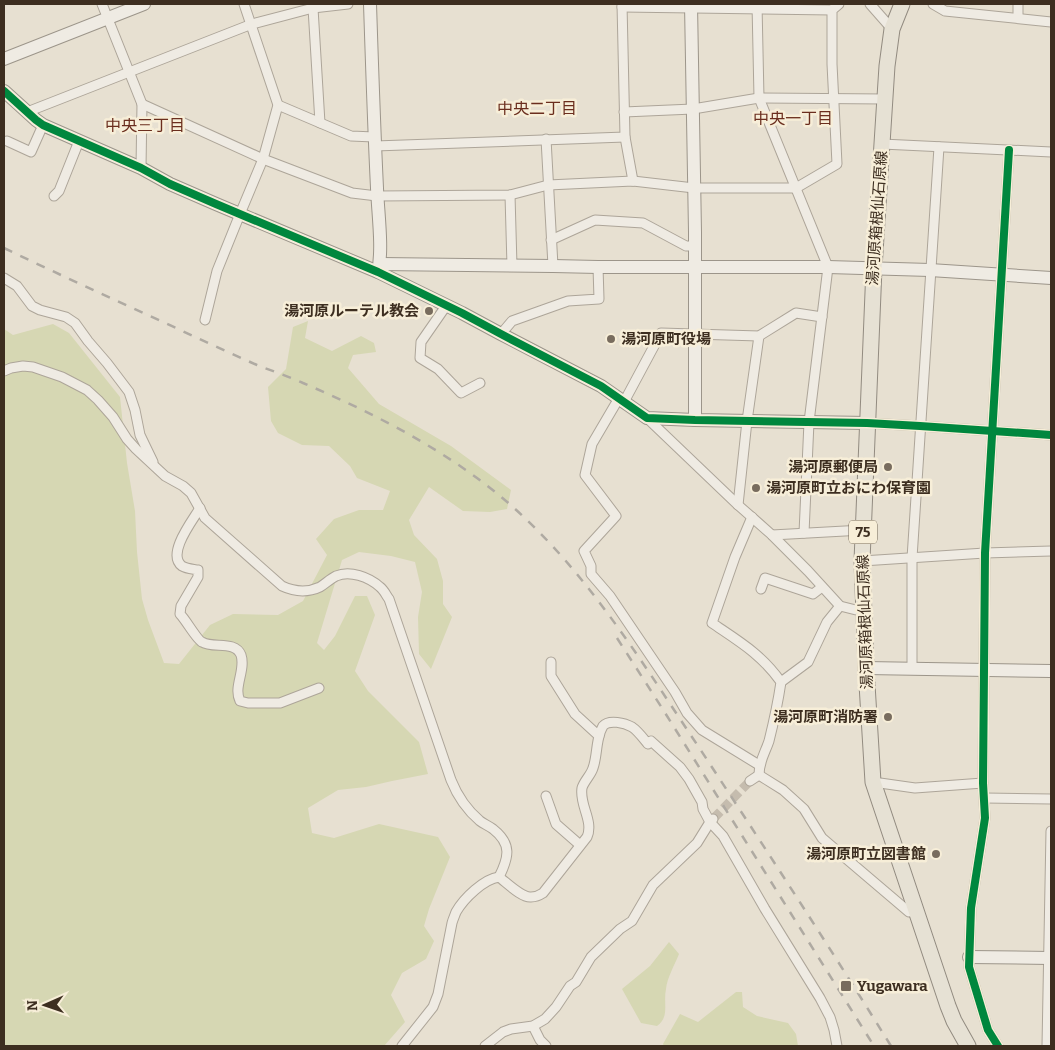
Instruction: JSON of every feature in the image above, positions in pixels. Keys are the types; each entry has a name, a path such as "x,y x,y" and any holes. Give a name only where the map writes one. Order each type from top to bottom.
{"main road":[{"name":"湯河原箱根仙石原線","path":"902,4 892,29 887,66 874,268 863,530 862,561 866,668 873,782 948,1006 968,1046"}],"street":[{"path":"102,4 142,104 141,168"},
{"path":"4,59 144,4"},
{"path":"205,320 217,271 263,159 278,105 244,4"},
{"path":"27,112 252,24 313,8 348,4"},
{"path":"370,4 379,268"},
{"path":"633,182 625,137 622,5 758,6 832,10 839,4"},
{"path":"870,4 892,29"},
{"path":"933,4 946,11 1051,22"},
{"path":"1018,4 1018,18"},
{"path":"692,6 695,420"},
{"path":"758,6 758,98 828,267 809,422 804,533"},
{"path":"313,8 320,122"},
{"path":"142,104 263,159 352,193 377,196 510,195 548,184 633,182 694,188 796,188 837,164 832,64 832,10"},
{"path":"4,91 43,125 240,214 379,268 446,306 600,386 647,418 772,535 840,606 864,612"},
{"path":"624,112 694,109 758,98 885,99"},
{"path":"278,105 351,136 375,142 625,137"},
{"path":"7,141 31,152 43,125"},
{"path":"546,139 553,266"},
{"path":"54,196 59,191 79,142"},
{"path":"882,144 1051,152"},
{"path":"912,669 912,558 938,147"},
{"path":"998,1046 988,1030 969,967 969,957 971,908 985,818 985,552 1008,150"},
{"path":"510,195 512,266"},
{"path":"551,240 595,220 643,223 686,246 695,246"},
{"path":"379,268 512,266 695,268 769,266 930,270 1051,278"},
{"path":"501,334 512,321 568,301 599,299 598,267"},
{"path":"4,278 17,286 32,306 66,317 75,323 129,392 140,435 156,468"},
{"path":"446,306 421,342 420,358 438,369 461,393 480,382"},
{"path":"759,765 702,730 686,713 610,596 591,574 584,551 616,516 585,475 592,444 661,333 759,336 796,313 822,317"},
{"path":"738,505 759,336"},
{"path":"4,371 23,366 33,367 62,377 87,390 108,411 136,449 165,476 190,492 205,518 282,586 307,592 336,576 354,574 366,578 382,588 389,599 456,792 480,821 504,838 507,854 499,877"},
{"path":"647,418 867,423 1051,435"},
{"path":"200,508 178,547 177,555 182,566 198,570 198,577 181,606 180,614 202,642 232,646 240,652 242,662 238,691 240,701 248,703 280,703 319,688"},
{"path":"752,517 735,556 712,623 754,652 771,668 781,682 776,714 768,743 759,765 759,775"},
{"path":"772,535 863,530"},
{"path":"862,561 985,552 1051,550"},
{"path":"761,589 765,578 813,594 822,587"},
{"path":"781,682 808,662 827,622 840,606"},
{"path":"551,662 551,676 575,714 599,736"},
{"path":"866,668 1051,671"},
{"path":"402,1046 433,1007 438,994 452,923 456,912 464,901 492,878 499,877 525,896 531,898 543,893 587,837 589,825 582,788 593,768 602,727 607,723 625,724 633,728 656,752"},
{"path":"648,744 652,741 680,767 689,779 820,998 830,1017 837,1046"},
{"path":"750,781 759,775"},
{"path":"759,775 783,790 804,809 822,838 909,912"},
{"path":"873,782 914,788 984,783"},
{"path":"546,796 556,824 580,845"},
{"path":"985,798 1051,799"},
{"path":"488,1045 503,1032 533,1026 545,1020 570,986 576,982 590,957 620,929 632,921 653,885 697,843 712,820"},
{"path":"1047,1046 1051,831"},
{"path":"969,957 1050,958"},
{"path":"533,1026 540,1040 546,1046"}],"green space":[{"path":"308,321 305,338 332,351 361,336 374,343 376,352 353,355 348,368 379,404 451,446 511,490 507,509 490,512 463,511 429,487 409,520 414,535 437,559 443,581 443,604 452,617 431,669 419,654 418,617 422,592 415,562 391,556 359,552 342,560 317,643 324,650 335,636 355,596 367,596 375,615 355,671 368,691 419,742 428,774 366,787 338,790 308,808 312,833 334,838 379,824 438,837 450,857 424,926 434,941 426,959 402,973 391,995 405,1022 384,1046 4,1046 4,329 13,335 53,324 69,333 120,397 127,463 135,511 142,599 164,663 179,664 210,625 233,614 278,615 303,601 327,555 316,539 334,519 359,510 383,510 390,491 357,478 350,466 329,446 302,445 278,433 271,421 268,387 286,369 293,327"},
{"path":"669,942 679,954 669,976 665,994 665,1014 657,1026 641,1023 622,989 650,966"},
{"path":"736,992 742,992 743,1007 757,1016 788,1023 796,1034 798,1046 664,1046 663,1044 680,1014 698,1022"}],"tunnel":[{"path":"714,818 750,781"}],"railway":[{"path":"4,248 257,365 297,380 371,414 436,450 477,478 511,506 543,536 573,569 626,639 773,860 891,1046"},
{"path":"617,638 874,1046"}],"cycle path":[{"path":"4,91 43,125 141,168 170,184 378,272 462,313 601,386 647,418 867,423 1051,435"},
{"path":"998,1046 988,1030 969,967 971,908 985,818 983,783 985,553 1009,150"}],"place":[{"name":"湯河原ルーテル教会","path":"429,311"},
{"name":"湯河原町役場","path":"611,339"},
{"name":"湯河原郵便局","path":"888,467"},
{"name":"湯河原町立おにわ保育園","path":"756,488"},
{"name":"湯河原町消防署","path":"888,717"},
{"name":"湯河原町立図書館","path":"936,854"},
{"name":"Yugawara","path":"846,986"}],"district":[{"name":"中央二丁目","path":"537,108"},
{"name":"中央一丁目","path":"793,118"},
{"name":"中央三丁目","path":"145,125"}]}
